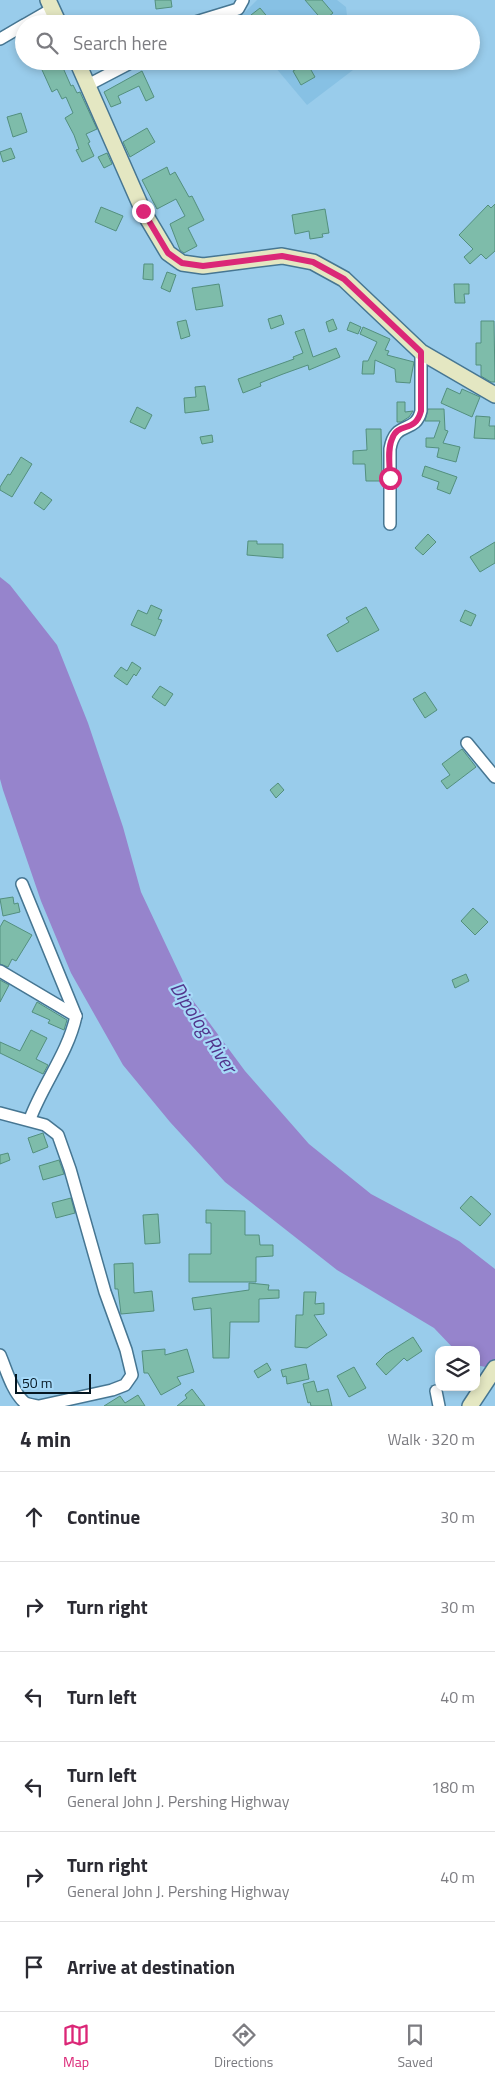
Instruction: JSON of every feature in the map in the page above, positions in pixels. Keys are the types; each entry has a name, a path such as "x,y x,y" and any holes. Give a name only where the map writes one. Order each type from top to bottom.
{"main road":[{"path":"80,70 143,211 168,253 182,263 203,266 282,256 313,262 344,279 421,352 495,395"},
{"path":"470,1406 495,1368"}],"street":[{"path":"218,15 238,9 243,0"},
{"path":"36,15 50,4"},
{"path":"0,38 15,30"},
{"path":"88,85 117,70"},
{"path":"390,524 391,444 396,432 414,425 419,420 421,411 421,352"},
{"path":"467,743 495,777"},
{"path":"22,884 76,1016 70,1036 35,1104 30,1119"},
{"path":"0,971 76,1016"},
{"path":"0,1113 30,1119 45,1125 58,1134 132,1375 125,1385 87,1401 71,1397 39,1406 24,1402 10,1378 0,1355"},
{"path":"436,1391 439,1406"}],"shaded area":[{"path":"257,0 337,0 346,7 347,15 242,15"},
{"path":"278,70 353,70 307,105"}],"water":[{"name":"Dipolog River","path":"0,577 10,585 57,645 88,723 123,827 141,892 191,998 245,1071 309,1144 371,1194 459,1241 495,1269 495,1369 480,1366 480,1346 451,1346 434,1328 337,1270 225,1182 170,1122 123,1065 71,973 41,901 0,779"}],"building":[{"path":"155,0 171,0 172,7 156,9"},
{"path":"305,0 322,0 333,13 330,15 318,15"},
{"path":"260,8 266,15 251,15"},
{"path":"42,70 64,70 71,86 73,85 77,93 80,92 97,129 86,134 94,156 82,162 76,150 79,149 74,135 65,118 73,113 66,97 62,99 57,89 52,92"},
{"path":"311,70 315,77 301,85 293,71"},
{"path":"142,71 154,97 146,101 139,86 118,96 121,103 111,107 104,92"},
{"path":"21,113 27,132 13,137 7,117"},
{"path":"147,128 155,142 130,157 123,142"},
{"path":"11,148 15,158 3,162 0,152"},
{"path":"107,153 112,164 104,168 98,157"},
{"path":"167,167 170,175 175,172 189,197 192,196 204,220 188,228 197,246 184,253 180,250 170,224 185,216 176,199 157,209 142,180"},
{"path":"495,204 495,251 486,259 481,254 470,264 464,257 473,249 459,235 488,205 491,208"},
{"path":"101,207 123,216 116,231 95,222"},
{"path":"325,209 329,233 322,234 323,237 310,239 309,231 295,234 292,215"},
{"path":"144,264 153,264 153,280 143,279"},
{"path":"167,272 176,275 170,292 161,288"},
{"path":"219,284 223,306 196,310 192,288"},
{"path":"454,284 469,284 469,294 464,294 465,303 455,303"},
{"path":"281,315 284,324 271,329 268,319"},
{"path":"333,319 337,329 329,332 326,322"},
{"path":"186,320 190,336 181,339 177,322"},
{"path":"481,321 494,321 495,382 491,382 481,376 481,365 476,365 476,343 481,343"},
{"path":"350,322 361,327 358,334 347,330"},
{"path":"363,327 390,339 385,350 389,351 387,355 414,362 410,383 396,382 395,369 375,360 374,374 362,374 363,361 368,361 377,342 360,334"},
{"path":"304,329 313,357 336,348 340,357 309,370 308,365 283,374 260,383 261,386 243,393 238,379 294,359 293,357 303,353 295,332"},
{"path":"205,386 209,410 185,413 184,398 196,397 195,387"},
{"path":"447,388 460,394 462,389 480,397 472,417 441,403"},
{"path":"397,402 405,402 405,412 413,411 409,417 401,422 397,422"},
{"path":"137,407 152,415 145,429 130,422"},
{"path":"428,409 444,409 445,430 448,431 443,443 460,447 456,462 437,457 439,448 426,447 426,438 434,438 440,421 425,421"},
{"path":"476,416 490,417 489,426 495,426 495,439 474,438"},
{"path":"366,429 381,429 382,481 366,481 365,464 353,464 353,451 367,450"},
{"path":"212,435 213,442 202,444 200,437"},
{"path":"21,457 32,464 12,497 0,490 0,487"},
{"path":"425,466 457,477 450,494 437,489 439,482 422,476"},
{"path":"41,492 52,500 44,510 34,503"},
{"path":"428,534 436,542 423,555 415,548"},
{"path":"248,541 257,541 257,544 283,544 283,558 247,555"},
{"path":"495,542 495,563 480,572 470,557"},
{"path":"151,605 162,610 158,619 162,620 155,636 131,625 138,610 147,614"},
{"path":"366,607 379,630 337,652 327,635 349,622 346,618"},
{"path":"465,610 476,615 471,626 460,621"},
{"path":"132,662 141,668 136,676 134,674 127,685 114,676 121,667 127,671"},
{"path":"160,686 173,694 165,706 152,697"},
{"path":"425,692 437,710 425,718 413,699"},
{"path":"462,749 476,767 447,789 441,781 450,775 442,764"},
{"path":"278,783 284,790 276,798 270,790"},
{"path":"13,897 14,904 18,903 20,912 3,916 0,899"},
{"path":"473,908 488,922 475,935 461,921"},
{"path":"4,920 32,935 16,961 12,959 8,967 0,964 0,927"},
{"path":"466,974 469,981 455,988 452,980"},
{"path":"0,980 9,985 0,1002"},
{"path":"37,1002 67,1020 64,1030 48,1023 50,1020 32,1012"},
{"path":"31,1030 47,1038 36,1059 48,1065 43,1074 0,1053 0,1042 20,1051"},
{"path":"43,1133 48,1147 33,1153 28,1138"},
{"path":"8,1153 10,1160 0,1164 0,1155"},
{"path":"59,1160 64,1174 43,1180 39,1166"},
{"path":"471,1196 491,1214 480,1226 460,1208"},
{"path":"71,1198 75,1213 56,1218 52,1203"},
{"path":"206,1210 245,1211 245,1235 259,1235 260,1245 273,1245 273,1256 256,1257 256,1282 189,1282 189,1254 211,1254 211,1223 206,1223"},
{"path":"158,1214 160,1243 145,1244 143,1215"},
{"path":"133,1263 134,1293 152,1291 154,1311 121,1314 118,1289 115,1289 114,1264"},
{"path":"249,1283 269,1285 268,1290 279,1290 279,1298 259,1299 259,1322 230,1322 229,1358 213,1358 211,1308 194,1310 192,1298 249,1290"},
{"path":"304,1292 316,1292 315,1304 324,1303 324,1314 314,1315 327,1335 307,1348 295,1347 296,1315 303,1315"},
{"path":"413,1337 422,1351 407,1361 404,1358 386,1375 376,1364 386,1354"},
{"path":"165,1349 165,1355 187,1349 194,1372 177,1377 181,1384 161,1395 148,1373 144,1373 142,1351"},
{"path":"267,1363 271,1370 258,1378 254,1371"},
{"path":"306,1364 309,1379 287,1384 286,1376 283,1377 281,1370"},
{"path":"354,1367 366,1388 349,1397 337,1376"},
{"path":"314,1381 317,1392 328,1389 332,1406 311,1406 310,1402 308,1403 303,1384"},
{"path":"192,1389 205,1406 177,1406 187,1398 185,1395"},
{"path":"138,1395 145,1406 104,1406 120,1396 125,1403"}],"route":[{"path":"143,211 168,253 182,263 203,266 282,256 313,262 344,279 421,352 421,411 419,420 414,425 404,427 396,432 392,438 390,478"}]}
